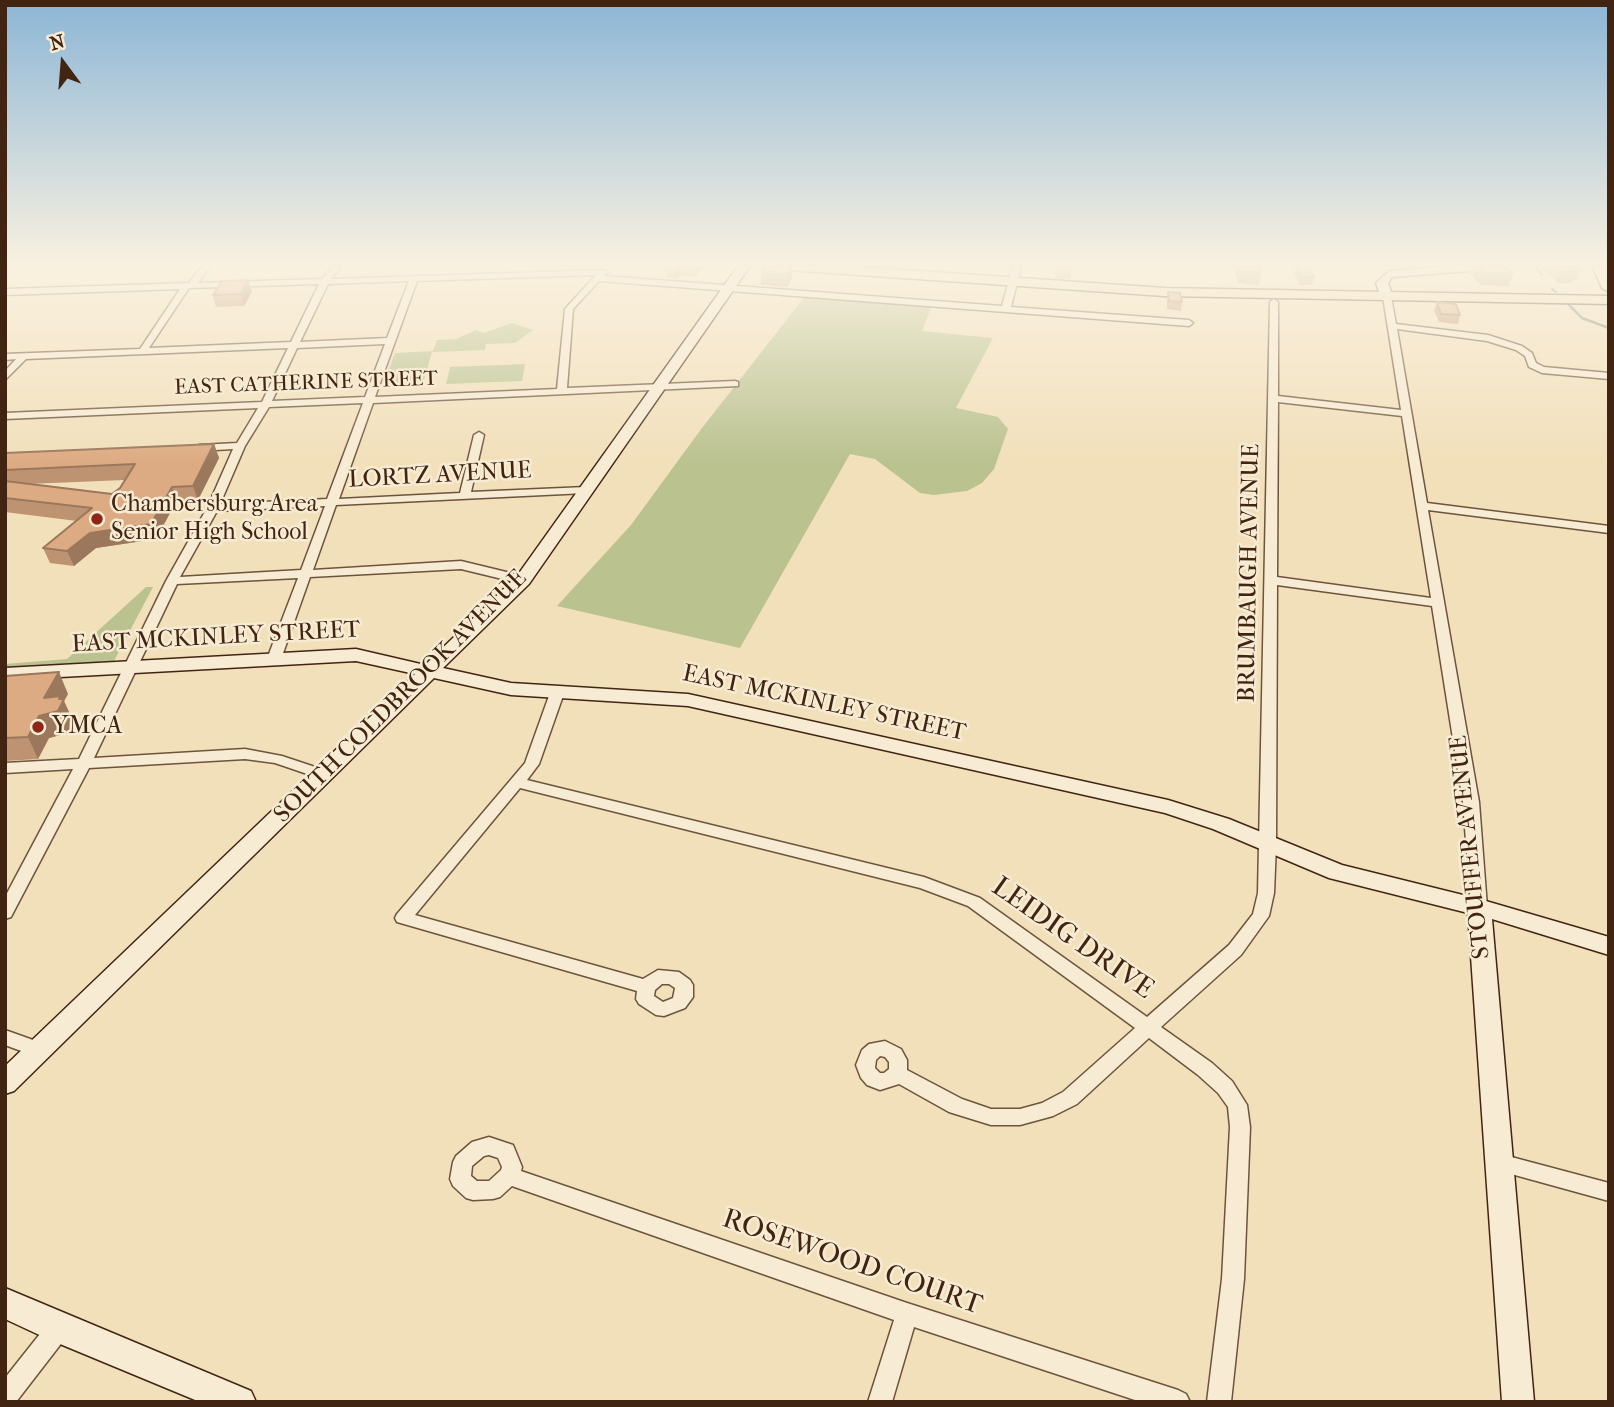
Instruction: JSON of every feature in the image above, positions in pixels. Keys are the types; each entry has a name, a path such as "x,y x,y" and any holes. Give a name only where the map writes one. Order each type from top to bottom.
{"street":[{"path":"142,352 156,332"},
{"path":"5,913 84,763 128,668 213,508 240,446 265,405 300,332"},
{"path":"274,659 394,332"},
{"path":"562,392 567,332"},
{"name":"SOUTH COLDBROOK AVENUE","path":"5,1083 523,580 698,332"},
{"name":"BRUMBAUGH AVENUE","path":"898,1074 956,1106 991,1117 1020,1117 1070,1098 1251,933 1261,916 1266,893 1268,845 1271,580 1278,332"},
{"name":"STOUFFER AVENUE","path":"1393,332 1471,802 1518,1402"},
{"path":"1437,332 1488,338 1518,348 1528,355 1532,365 1542,370 1609,376"},
{"path":"5,357 391,341"},
{"path":"5,377 24,356"},
{"name":"EAST CATHERINE STREET","path":"5,416 735,384"},
{"path":"1275,399 1405,413"},
{"path":"466,496 479,435"},
{"path":"192,448 240,446"},
{"name":"LORTZ AVENUE","path":"213,508 586,490"},
{"path":"1420,506 1609,530"},
{"path":"172,581 461,565 523,580"},
{"path":"1271,580 1436,603"},
{"name":"EAST MCKINLEY STREET","path":"5,674 356,655 510,689 661,696 688,700 1168,807 1198,816 1337,872 1479,907 1609,946"},
{"path":"557,693 541,743 517,783 403,918 646,987"},
{"path":"5,768 245,754 277,760 322,774"},
{"name":"LEIDIG DRIVE","path":"517,783 924,883 974,902 1205,1069 1225,1087 1237,1105 1240,1127 1233,1279 1219,1402"},
{"path":"5,1037 40,1050"},
{"path":"1500,1163 1609,1192"},
{"name":"ROSEWOOD COURT","path":"509,1176 907,1314 1178,1402"},
{"path":"5,1303 240,1402"},
{"path":"880,1402 907,1314"},
{"path":"5,1397 59,1328"}],"green space":[{"path":"472,332 531,332 515,343 486,344 485,350 432,352 422,387 382,388 395,353 433,351 437,340 456,339"},
{"path":"777,332 929,332 993,338 956,408 998,417 1008,429 994,469 982,483 967,491 934,495 920,493 875,459 850,454 740,648 557,606 631,525"},
{"path":"525,364 522,381 446,384 450,367"},
{"path":"146,587 153,587 114,661 5,668 5,664 67,659"}],"building":[{"path":"214,444 193,486 172,487 151,524 90,533 67,551 43,548 92,508 5,498 5,481 112,494 120,488 135,464 5,470 5,453"},
{"path":"59,672 44,698 60,696 59,699 64,699 58,711 39,716 28,737 5,738 5,676"}],"place":[{"name":"Chambersburg Area Senior High School","path":"97,519"},
{"name":"YMCA","path":"38,727"}]}
